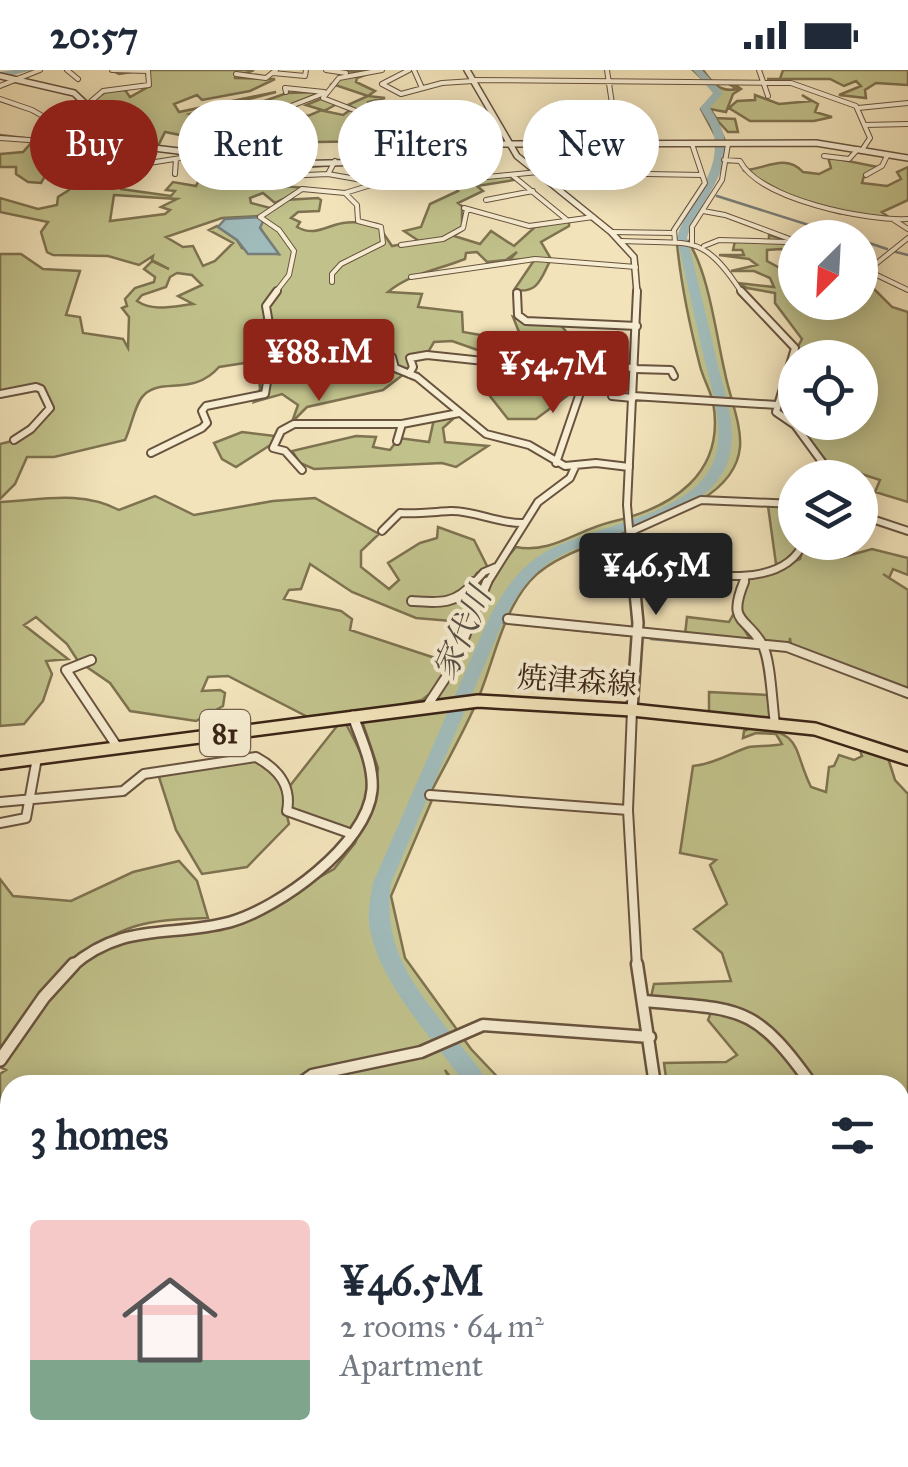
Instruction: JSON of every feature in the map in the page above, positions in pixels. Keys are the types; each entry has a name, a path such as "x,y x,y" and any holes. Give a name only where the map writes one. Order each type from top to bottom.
{"main road":[{"name":"焼津森線","path":"0,763 478,701 775,724 835,734 908,760"}],"street":[{"path":"0,86 40,70"},
{"path":"67,70 78,79"},
{"path":"92,100 107,89 150,85 148,70 112,70"},
{"path":"236,74 266,78 274,72 304,76 306,70"},
{"path":"326,70 388,79"},
{"path":"373,77 382,70"},
{"path":"422,88 412,70 382,84 400,94 446,82 473,80 764,82 799,84 858,108 908,103"},
{"path":"441,70 446,82"},
{"path":"467,70 508,144 523,158"},
{"path":"607,70 611,100"},
{"path":"759,70 768,96"},
{"path":"306,100 323,93 338,79 356,75"},
{"path":"0,76 66,90 83,100"},
{"path":"286,92 284,88 308,88 323,93 326,100 338,105"},
{"path":"0,99 30,109"},
{"path":"824,156 850,159 870,138 858,108"},
{"path":"866,125 908,124"},
{"path":"0,138 30,141"},
{"path":"503,144 523,144"},
{"path":"659,144 816,144 908,158"},
{"path":"676,242 674,233 705,183 692,144"},
{"path":"690,243 692,227 722,180 726,144"},
{"path":"866,176 882,166 887,156"},
{"path":"158,162 176,159 175,174"},
{"path":"724,160 740,161 747,174 800,201 838,214 908,218"},
{"path":"318,162 335,161"},
{"path":"328,174 335,161"},
{"path":"503,175 523,173"},
{"path":"318,174 338,176"},
{"path":"511,174 567,220"},
{"path":"659,174 702,175"},
{"path":"151,453 202,428 206,423 202,411 206,406 266,394 273,347 266,306 289,275 294,251 280,230 260,216 302,189 353,190"},
{"path":"560,190 622,241 636,267 637,326 629,467 637,633 628,810 636,959 654,1075"},
{"path":"486,200 532,191"},
{"path":"332,282 332,274 342,264 383,242 381,227 358,221 356,205 345,192"},
{"path":"402,245 454,236 463,228 465,209 529,226 592,217"},
{"path":"703,211 778,237"},
{"path":"894,220 908,228"},
{"path":"612,232 674,233"},
{"path":"878,262 908,238"},
{"path":"704,246 718,240 778,242"},
{"path":"622,241 704,246 721,260 749,304 787,340"},
{"path":"895,247 908,252"},
{"path":"411,277 443,278 502,262 528,260 636,267"},
{"path":"878,277 908,290"},
{"path":"517,293 518,315 526,321 637,326"},
{"path":"348,338 392,357 395,368 409,374 486,434 529,445 556,463 575,468 596,463 629,467"},
{"path":"409,374 414,367 410,358 427,355 573,369 593,366 671,370 674,376"},
{"path":"556,463 567,446 574,397 583,384 573,369"},
{"path":"0,394 41,388 50,408 31,429 14,440"},
{"path":"612,396 778,405 778,413"},
{"path":"302,470 286,451 273,448 286,428 325,422 402,424 459,413"},
{"path":"397,440 402,424"},
{"path":"427,706 452,668 482,589 538,502 570,478 575,468"},
{"path":"630,527 701,500 778,503"},
{"path":"382,531 400,513 433,515 452,511 503,524 524,523"},
{"path":"878,521 908,531"},
{"path":"633,562 746,576 764,575 793,560"},
{"path":"412,601 455,600 463,596 481,572 496,567"},
{"path":"746,576 736,601 738,614 764,648 775,724"},
{"path":"508,619 764,648 787,647 908,693"},
{"path":"91,660 66,670 118,748"},
{"path":"0,1060 60,976 101,945 146,930 237,920 323,869 352,834 371,797 372,776 354,716"},
{"path":"0,802 123,791 144,774 256,757 288,784 291,796 287,812 352,834"},
{"path":"0,823 15,824 26,818 38,758"},
{"path":"430,794 628,810"},
{"path":"644,1000 740,1012 755,1019 774,1034 805,1075"},
{"path":"312,1075 436,1046 483,1025 650,1038"}],"green space":[{"path":"111,70 145,70 119,74"},
{"path":"145,70 254,70 234,78 275,79 250,91 178,100 174,104 178,110 178,135 165,132 158,146 158,100 94,100 108,90 125,90 130,97 150,86"},
{"path":"333,70 378,70 357,78 356,82 375,91 368,96 332,84 346,76 368,73"},
{"path":"693,70 703,70 722,88 737,89 729,84 733,83 741,89 733,94 726,112 710,109 716,118 735,119 738,132 728,132 715,118 725,141 715,135 701,109 717,93"},
{"path":"783,70 908,70 908,85 876,83 865,90 866,98 839,95 861,86 856,81 844,86 830,79 780,79"},
{"path":"322,92 302,100 267,100 287,93"},
{"path":"755,95 779,104 811,101 802,95 818,104 815,112 832,117 814,121 750,121 729,108 737,101 755,100"},
{"path":"323,98 337,104 324,111 338,114 338,142 318,142 318,112 322,110 318,109 318,100"},
{"path":"30,144 30,182 16,174 16,167 0,167 0,154 23,152"},
{"path":"828,157 878,167 864,176 862,183 887,186 901,179 897,172 908,167 908,200 882,212 891,219 838,213 797,200 743,170 788,163 803,172 819,174 831,168"},
{"path":"173,182 178,183 178,190 303,190 275,203 263,193 250,198 251,203 270,208 284,200 318,198 319,211 298,212 291,218 300,222 297,227 315,231 347,222 377,224 392,246 419,241 404,231 421,227 430,204 457,190 483,191 458,203 462,206 462,230 454,236 480,244 491,231 514,246 535,227 569,221 569,226 541,242 551,259 538,283 529,290 514,290 535,259 509,260 517,252 506,260 487,262 477,252 466,253 465,259 415,276 388,292 422,294 418,307 462,312 463,332 515,341 519,332 513,317 530,325 557,323 569,337 571,368 583,384 536,419 508,419 482,386 499,375 533,376 536,370 526,368 524,354 486,353 452,341 434,342 427,354 410,358 413,367 383,390 307,407 292,422 298,405 282,394 254,402 260,389 258,361 219,367 199,382 159,387 144,395 125,440 54,457 27,457 15,484 0,499 0,444 12,441 49,408 41,389 0,394 0,254 21,254 43,269 80,271 66,315 80,317 83,333 123,339 128,348 129,317 122,308 127,306 125,299 135,288 154,282 155,277 144,269 152,261 169,269 152,260 153,256 139,265 108,256 53,255 47,252 41,232 48,222 0,212 0,198 38,209 57,205 58,197 69,190 128,190 171,196 175,191 166,190","holes":["114,195 177,199 161,207 170,210 165,214 110,221","260,216 260,228 278,254 242,248 217,226 209,230 233,243 215,261 203,266 193,246 183,247 166,237 222,218","177,273 192,275 202,285 178,296 193,304 157,307 137,301 142,295 166,287 170,277"]},
{"path":"769,235 778,238 778,249 767,250 767,261 778,267 778,307 775,293 738,283 774,287 770,278 754,271 731,271 757,265 749,259 719,255 744,255 742,250 733,250 735,241 769,240"},
{"path":"688,241 711,305 739,429 740,447 731,473 711,494 682,510 581,549 530,581 505,622 478,699 430,794 432,800 391,896 405,958 471,1049 496,1075 449,1075 445,1070 448,1075 0,1075 6,1070 0,1067 0,879 13,896 71,901 133,872 179,861 197,881 208,918 165,920 134,927 104,940 68,964 119,939 240,921 334,869 355,843 374,797 378,768 362,721 428,709 437,688 422,700 346,717 306,716 228,676 208,677 202,691 225,693 223,706 196,721 130,711 110,683 78,661 67,644 36,617 24,625 68,659 46,661 52,674 43,701 24,724 0,726 0,502 75,498 119,510 155,496 194,515 315,498 379,534 361,551 361,567 389,589 399,580 388,563 420,543 437,538 438,527 474,540 488,568 477,573 466,593 493,574 516,547 541,547 633,516 674,497 703,468 715,427 713,402 701,371 677,244","holes":["310,564 352,592 416,618 463,622 478,596 442,682 443,663 435,658 350,630 352,619 341,611 284,599 289,590 301,589"]},
{"path":"878,293 892,307 908,312 908,502 878,493 878,460 826,460 810,440 878,440 878,340 802,339 788,320 878,320"},
{"path":"455,417 443,428 445,442 488,446 456,467 442,463 314,469 300,463 292,451 356,436 376,437 373,447 390,450 399,438 429,442 434,419"},
{"path":"242,432 275,436 272,444 236,467 222,459 214,443"},
{"path":"768,506 778,507 778,560 791,560 776,564"},
{"path":"878,550 908,558 908,575 893,569 889,578 908,590 908,690 791,647 790,638 789,646 765,643 737,611 746,578 797,560 878,560"},
{"path":"734,613 752,642 685,635 687,617 729,622"},
{"path":"709,692 767,695 772,721 709,715"},
{"path":"346,724 368,777 366,801 354,831 287,811 290,791 286,812 289,824 247,867 202,874 176,830 158,774 254,759 289,787 337,726"},
{"path":"753,727 781,733 789,738 811,787 826,792 829,767 834,766 839,755 854,760 862,756 859,747 888,758 895,780 908,794 908,1075 666,1075 664,1063 726,1062 737,1055 708,1020 712,1010 650,1001 654,984 731,981 722,953 694,929 727,904 710,865 716,860 680,853 693,766 749,747 782,744 776,734 756,733 743,738 744,731"}],"water":[{"path":"225,219 264,219 260,228 279,254 248,254 237,240 218,227"}],"waterway":[{"path":"0,75 29,70"},
{"name":"家代川","path":"471,1075 411,995 389,957 379,924 382,883 495,622 517,585 548,556 666,511 693,496 713,476 724,450 724,416 682,238 685,225 712,179 720,152 718,133 705,108 718,93 697,70"},
{"path":"717,196 793,220"},
{"path":"878,246 887,249"},
{"path":"896,252 908,255"},
{"path":"495,622 631,636"},
{"path":"651,639 761,649"},
{"path":"868,682 908,698"}]}
